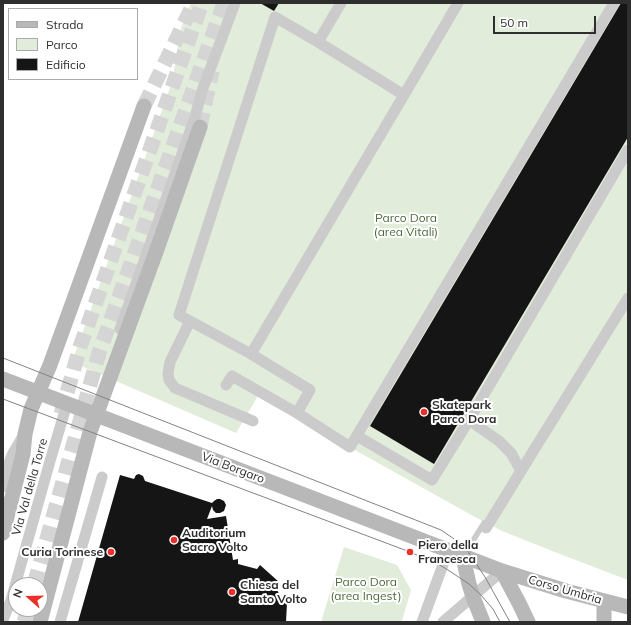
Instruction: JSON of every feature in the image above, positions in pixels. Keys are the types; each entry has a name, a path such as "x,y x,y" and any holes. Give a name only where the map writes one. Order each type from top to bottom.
{"main road":[{"path":"3,533 23,454 25,434 32,410 50,365 144,106"},
{"path":"40,622 90,432 200,127"},
{"name":"Via Borgaro","path":"3,379 463,557"},
{"path":"463,557 468,584 483,622"},
{"name":"Corso Umbria","path":"463,557 566,591 628,607"},
{"path":"502,571 528,622"},
{"path":"604,601 604,622"}],"street":[{"path":"100,385 195,117 202,91 235,3"},
{"path":"318,42 341,3"},
{"path":"251,354 458,3"},
{"path":"226,385 232,376 297,413 350,447 614,3"},
{"path":"297,413 310,390 251,354 179,315 275,18 318,42 404,95"},
{"path":"357,436 432,480 628,150"},
{"path":"486,528 628,298"},
{"path":"190,321 170,362 168,372 169,380 175,388 253,421"},
{"name":"Via Val della Torre","path":"18,577 67,404"},
{"path":"469,420 500,441 511,453 521,471"},
{"name":"Via Val della Torre","path":"3,487 10,460 25,434"},
{"path":"60,622 102,477"},
{"path":"422,622 448,551"},
{"path":"444,622 502,571"},
{"name":"Via Val della Torre","path":"3,620 8,609"}],"lane":[{"path":"463,557 511,478"}],"green space":[{"name":"Parco Dora (area Vitali)","path":"191,3 628,3 628,580 502,531 258,396 236,433 72,362 172,82 181,28"},
{"name":"Parco Dora (area Ingest)","path":"344,547 397,565 411,590 402,621 403,622 321,622"}],"building":[{"path":"260,3 279,3 274,11"},
{"path":"621,3 628,3 628,137 434,464 370,426"},
{"path":"139,474 143,476 145,481 212,503 217,499 224,501 226,505 224,511 216,513 212,506 207,519 226,516 233,560 238,559 238,564 257,569 260,565 279,582 275,585 283,603 287,603 286,622 78,622 120,475 134,479 136,475"}],"tunnel":[{"path":"61,414 80,347 202,3"},
{"path":"36,577 99,353 224,3"},
{"path":"144,106 191,9"},
{"path":"200,127 212,71"},
{"path":"24,622 26,617"}],"tram line":[{"path":"3,358 441,530 460,543 467,550 485,577 510,622"},
{"path":"3,399 410,552 438,564 469,584 480,594 493,609 500,622"}],"place":[{"name":"Skatepark Parco Dora","path":"424,412"},
{"name":"Auditorium Sacro Volto","path":"174,540"},
{"name":"Curia Torinese","path":"111,552"},
{"name":"Piero della Francesca","path":"410,552"},
{"name":"Chiesa del Santo Volto","path":"232,592"}]}
